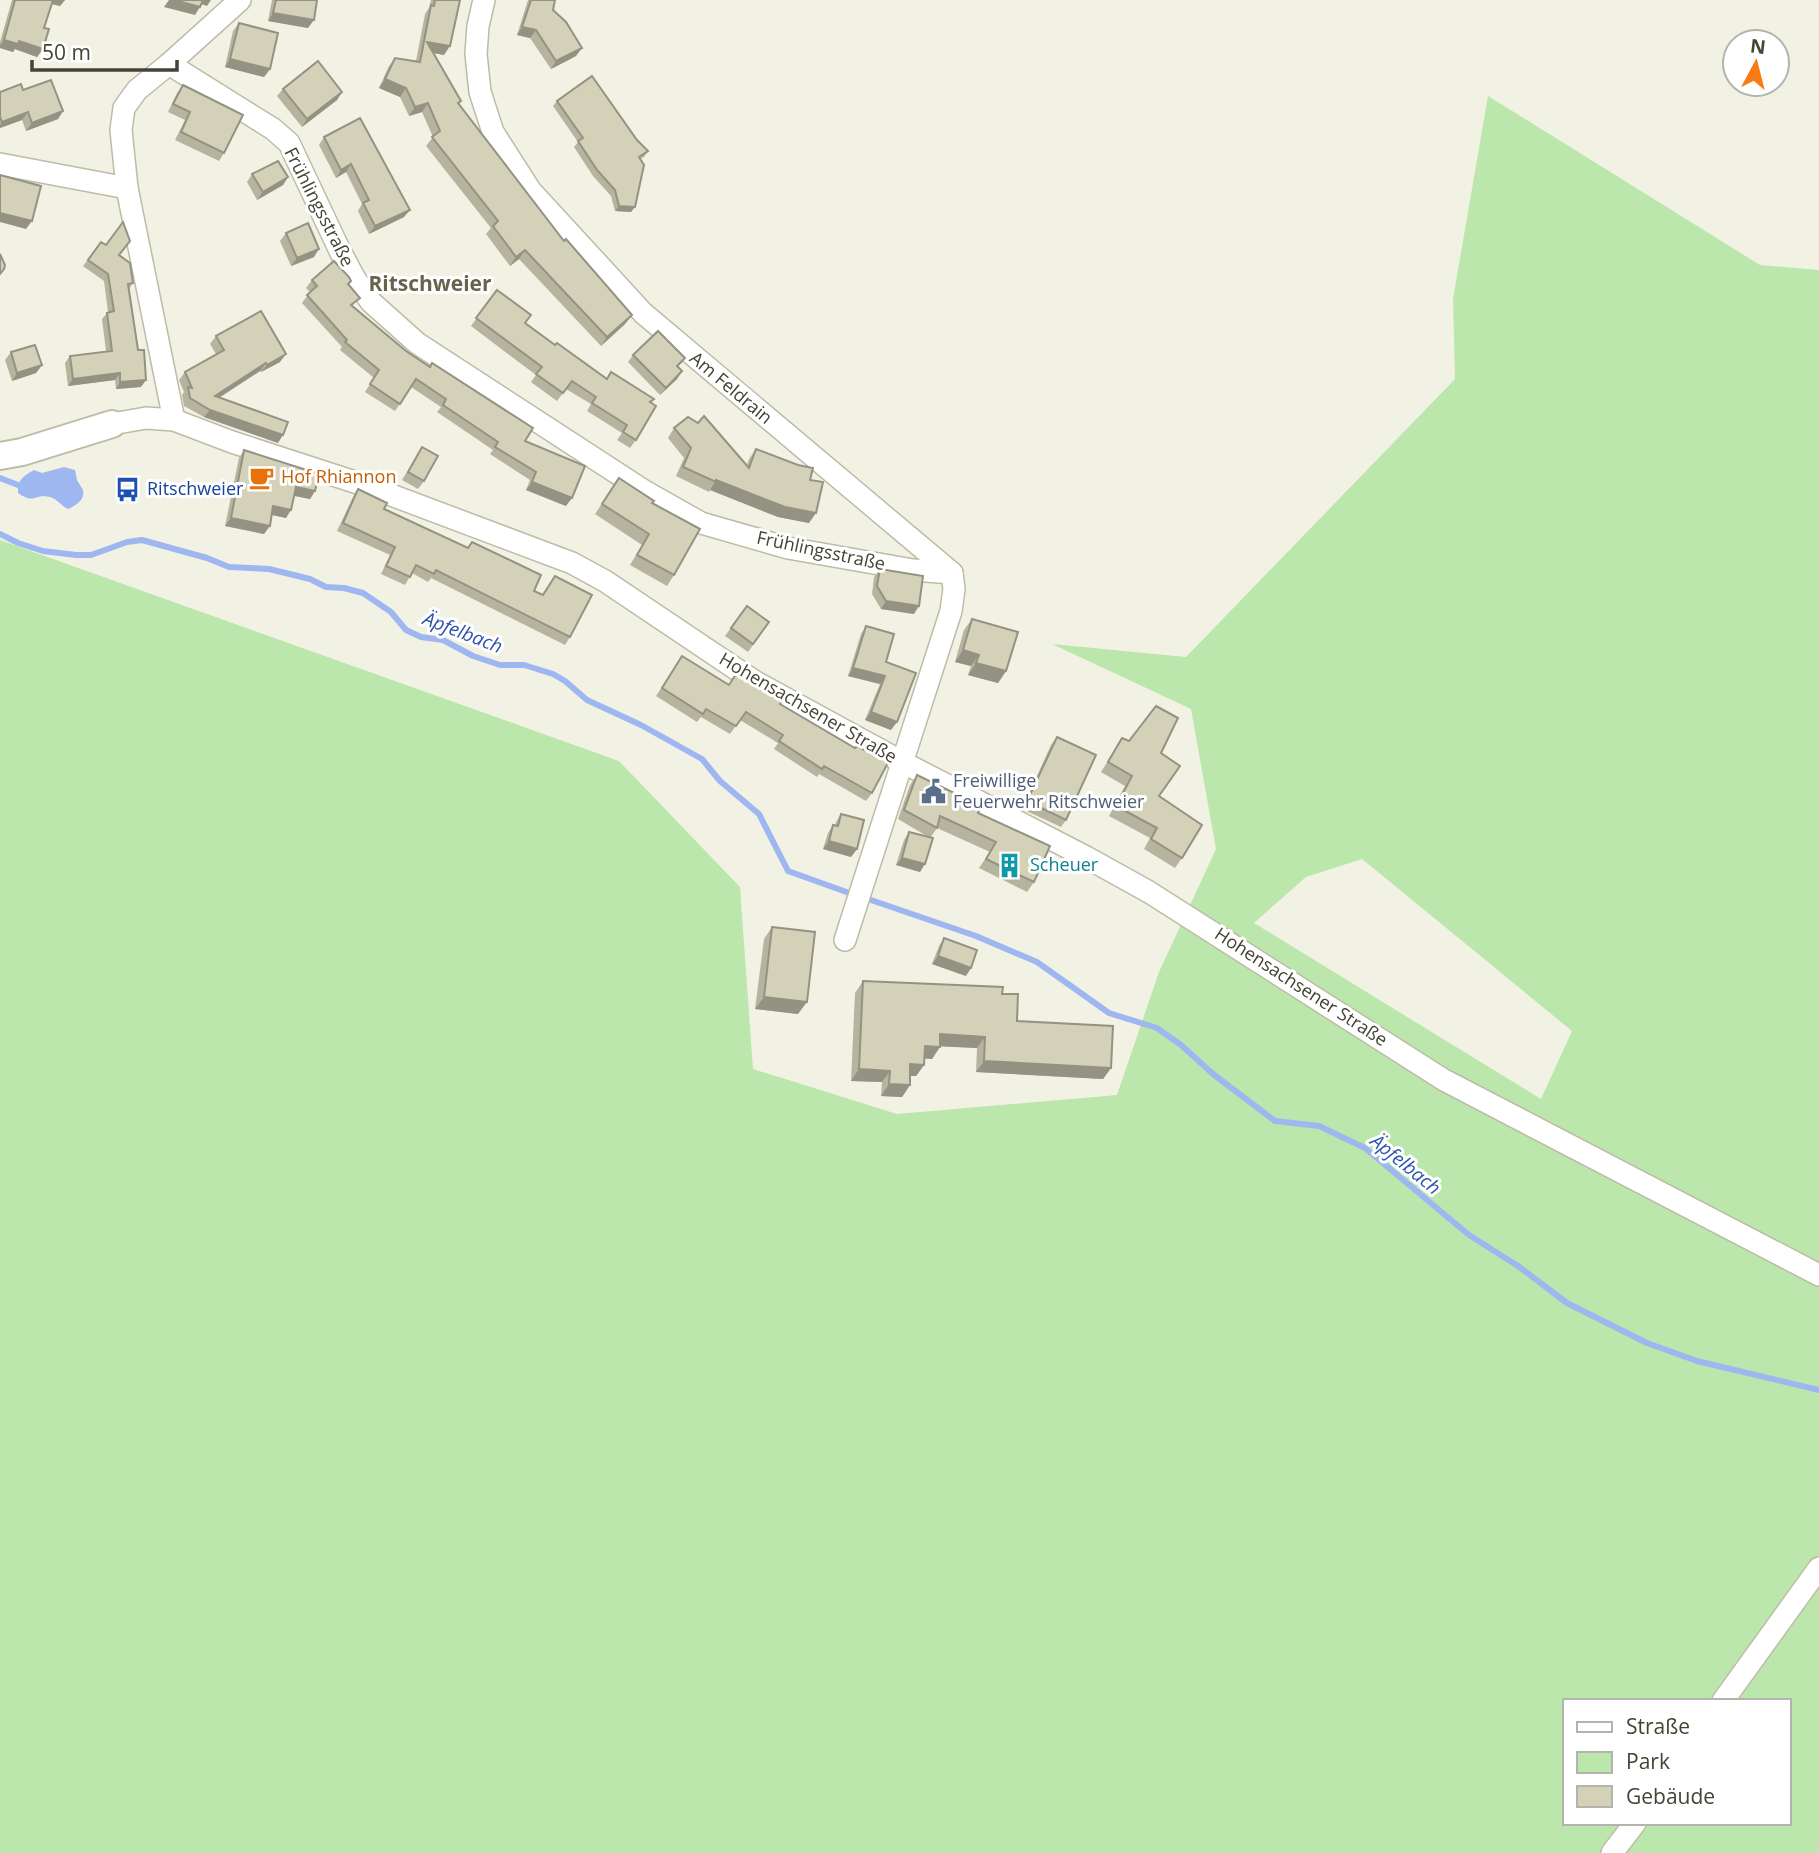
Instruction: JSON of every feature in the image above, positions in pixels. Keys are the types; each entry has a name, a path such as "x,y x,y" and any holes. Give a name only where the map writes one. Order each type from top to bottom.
{"street":[{"path":"174,420 128,188 121,130 124,108 137,90 240,0"},
{"name":"Am Feldrain","path":"484,0 478,26 476,54 480,92 493,132 530,190 642,313 952,573"},
{"name":"Frühlingsstraße","path":"169,64 273,129 289,144 355,279 371,302 417,344 634,485 701,523 788,548 913,570 952,573"},
{"path":"0,164 128,188"},
{"name":"Hohensachsener Straße","path":"0,456 22,452 112,424 146,418 174,420 370,487 572,563 605,581 754,681 1149,892 1444,1080 1819,1275"},
{"path":"845,940 951,611 954,589 952,573"},
{"path":"1724,1699 1819,1568"},
{"path":"1612,1853 1633,1825"}],"green space":[{"path":"1488,96 1760,265 1819,270 1819,1853 0,1853 0,540 619,761 740,887 753,1069 897,1114 1117,1095 1159,972 1216,849 1191,709 1052,644 1186,657 1455,379 1453,299","holes":["1362,859 1572,1031 1541,1099 1254,923 1306,877"]}],"water":[{"path":"64,467 75,470 83,490 82,499 74,506 68,509 50,497 28,498 18,493 20,482 30,472 34,470 42,473"}],"building":[{"path":"15,0 53,0 44,28 49,29 43,49 19,41 18,44 4,40"},
{"path":"174,0 203,0 200,7"},
{"path":"276,0 317,0 314,20 273,13"},
{"path":"435,0 460,0 450,46 427,42 461,101 458,103 564,241 566,239 632,315 607,337 525,250 516,257 493,226 498,221 432,137 440,131 428,103 415,107 406,88 385,79 395,58 420,62 431,5 434,6"},
{"path":"531,0 555,0 553,10 566,22 582,48 556,61 536,30 522,27"},
{"path":"239,23 278,33 270,69 230,59"},
{"path":"318,61 342,92 307,119 283,89"},
{"path":"592,76 637,140 648,151 639,157 644,165 635,207 619,206 615,190 597,170 578,141 583,138 557,101"},
{"path":"51,80 63,111 32,123 28,112 2,122 0,92 21,84 23,90"},
{"path":"183,85 243,115 224,153 181,132 190,112 173,104"},
{"path":"360,118 410,210 375,226 363,203 369,200 351,164 341,170 324,137"},
{"path":"278,161 288,177 263,192 252,174"},
{"path":"0,175 41,186 32,221 0,213"},
{"path":"123,222 130,241 119,255 130,263 133,283 128,284 138,350 144,350 146,380 120,382 120,373 73,379 70,356 112,351 107,313 114,311 108,274 88,260 101,242 106,245"},
{"path":"308,223 319,249 297,258 286,233"},
{"path":"0,254 5,265 0,274"},
{"path":"334,261 349,277 351,281 348,284 360,298 351,305 406,351 430,367 432,363 533,428 525,441 585,466 572,498 532,482 536,472 495,447 498,442 443,405 446,399 416,379 400,404 370,384 379,370 345,342 347,340 307,295 317,286 312,280"},
{"path":"497,290 531,315 525,323 555,345 557,343 607,379 611,372 654,399 650,402 656,406 636,440 623,432 627,425 592,403 596,397 572,381 563,393 536,374 542,367 476,318"},
{"path":"261,311 286,354 267,365 266,363 215,396 288,422 283,435 210,410 190,398 188,387 192,388 185,372 224,350 216,336"},
{"path":"658,331 685,358 677,366 682,371 666,388 633,355"},
{"path":"35,345 42,365 17,373 11,352"},
{"path":"704,416 749,468 756,449 813,468 810,480 823,482 816,513 785,507 683,467 691,448 674,428 688,417 698,423"},
{"path":"422,447 438,456 424,481 408,472"},
{"path":"244,450 319,474 315,491 296,487 291,510 273,506 270,526 231,518"},
{"path":"619,478 654,501 652,503 700,529 674,575 637,555 649,534 602,504"},
{"path":"358,489 387,503 384,509 468,548 472,542 541,575 534,591 543,595 555,576 592,595 570,637 436,570 434,574 416,565 410,577 386,566 395,547 343,523"},
{"path":"880,569 923,576 919,606 886,601 877,586"},
{"path":"747,606 769,622 753,644 731,628"},
{"path":"972,619 1018,632 1006,671 976,663 979,655 963,650"},
{"path":"866,626 894,634 886,662 916,673 897,722 871,712 885,676 853,668"},
{"path":"682,656 729,685 736,674 782,701 780,704 855,748 857,746 873,755 875,751 890,759 872,793 824,766 822,769 779,741 783,735 746,712 736,726 706,709 703,714 662,688"},
{"path":"1156,706 1178,718 1161,753 1180,766 1159,796 1202,825 1182,858 1151,839 1157,828 1116,806 1132,776 1108,762 1122,738 1129,741"},
{"path":"1057,737 1096,755 1066,820 1027,801"},
{"path":"917,775 981,806 978,813 1050,846 1034,882 986,859 996,842 940,816 937,828 904,810"},
{"path":"841,814 864,820 857,849 829,841 833,825 838,826"},
{"path":"909,832 933,838 925,864 902,858"},
{"path":"772,927 815,932 807,1002 764,997"},
{"path":"944,938 977,950 971,968 938,956"},
{"path":"863,981 1003,987 1002,994 1018,994 1017,1021 1113,1026 1111,1068 984,1061 985,1037 940,1034 940,1047 925,1046 924,1065 910,1064 910,1085 889,1084 890,1071 859,1069"}],"waterway":[{"path":"0,478 18,485"},
{"name":"Äpfelbach","path":"0,534 43,551 76,555 91,555 127,542 142,540 229,567 269,569 310,579 326,587 363,593 391,612 406,630 421,637 443,640 473,656 500,665 524,665 553,674 587,700 641,725 702,759 720,781 759,814 788,871 852,894"},
{"name":"Äpfelbach","path":"868,899 976,936 1037,962 1109,1013 1157,1028 1275,1121 1319,1126 1365,1148 1469,1235 1518,1266 1567,1303 1647,1343 1697,1361 1819,1390"}],"place":[{"name":"Hof Rhiannon","path":"261,477"},
{"name":"Ritschweier","path":"127,489"},
{"name":"Freiwillige Feuerwehr Ritschweier","path":"933,791"},
{"name":"Scheuer","path":"1010,865"}],"district":[{"name":"Ritschweier","path":"430,284"}]}
